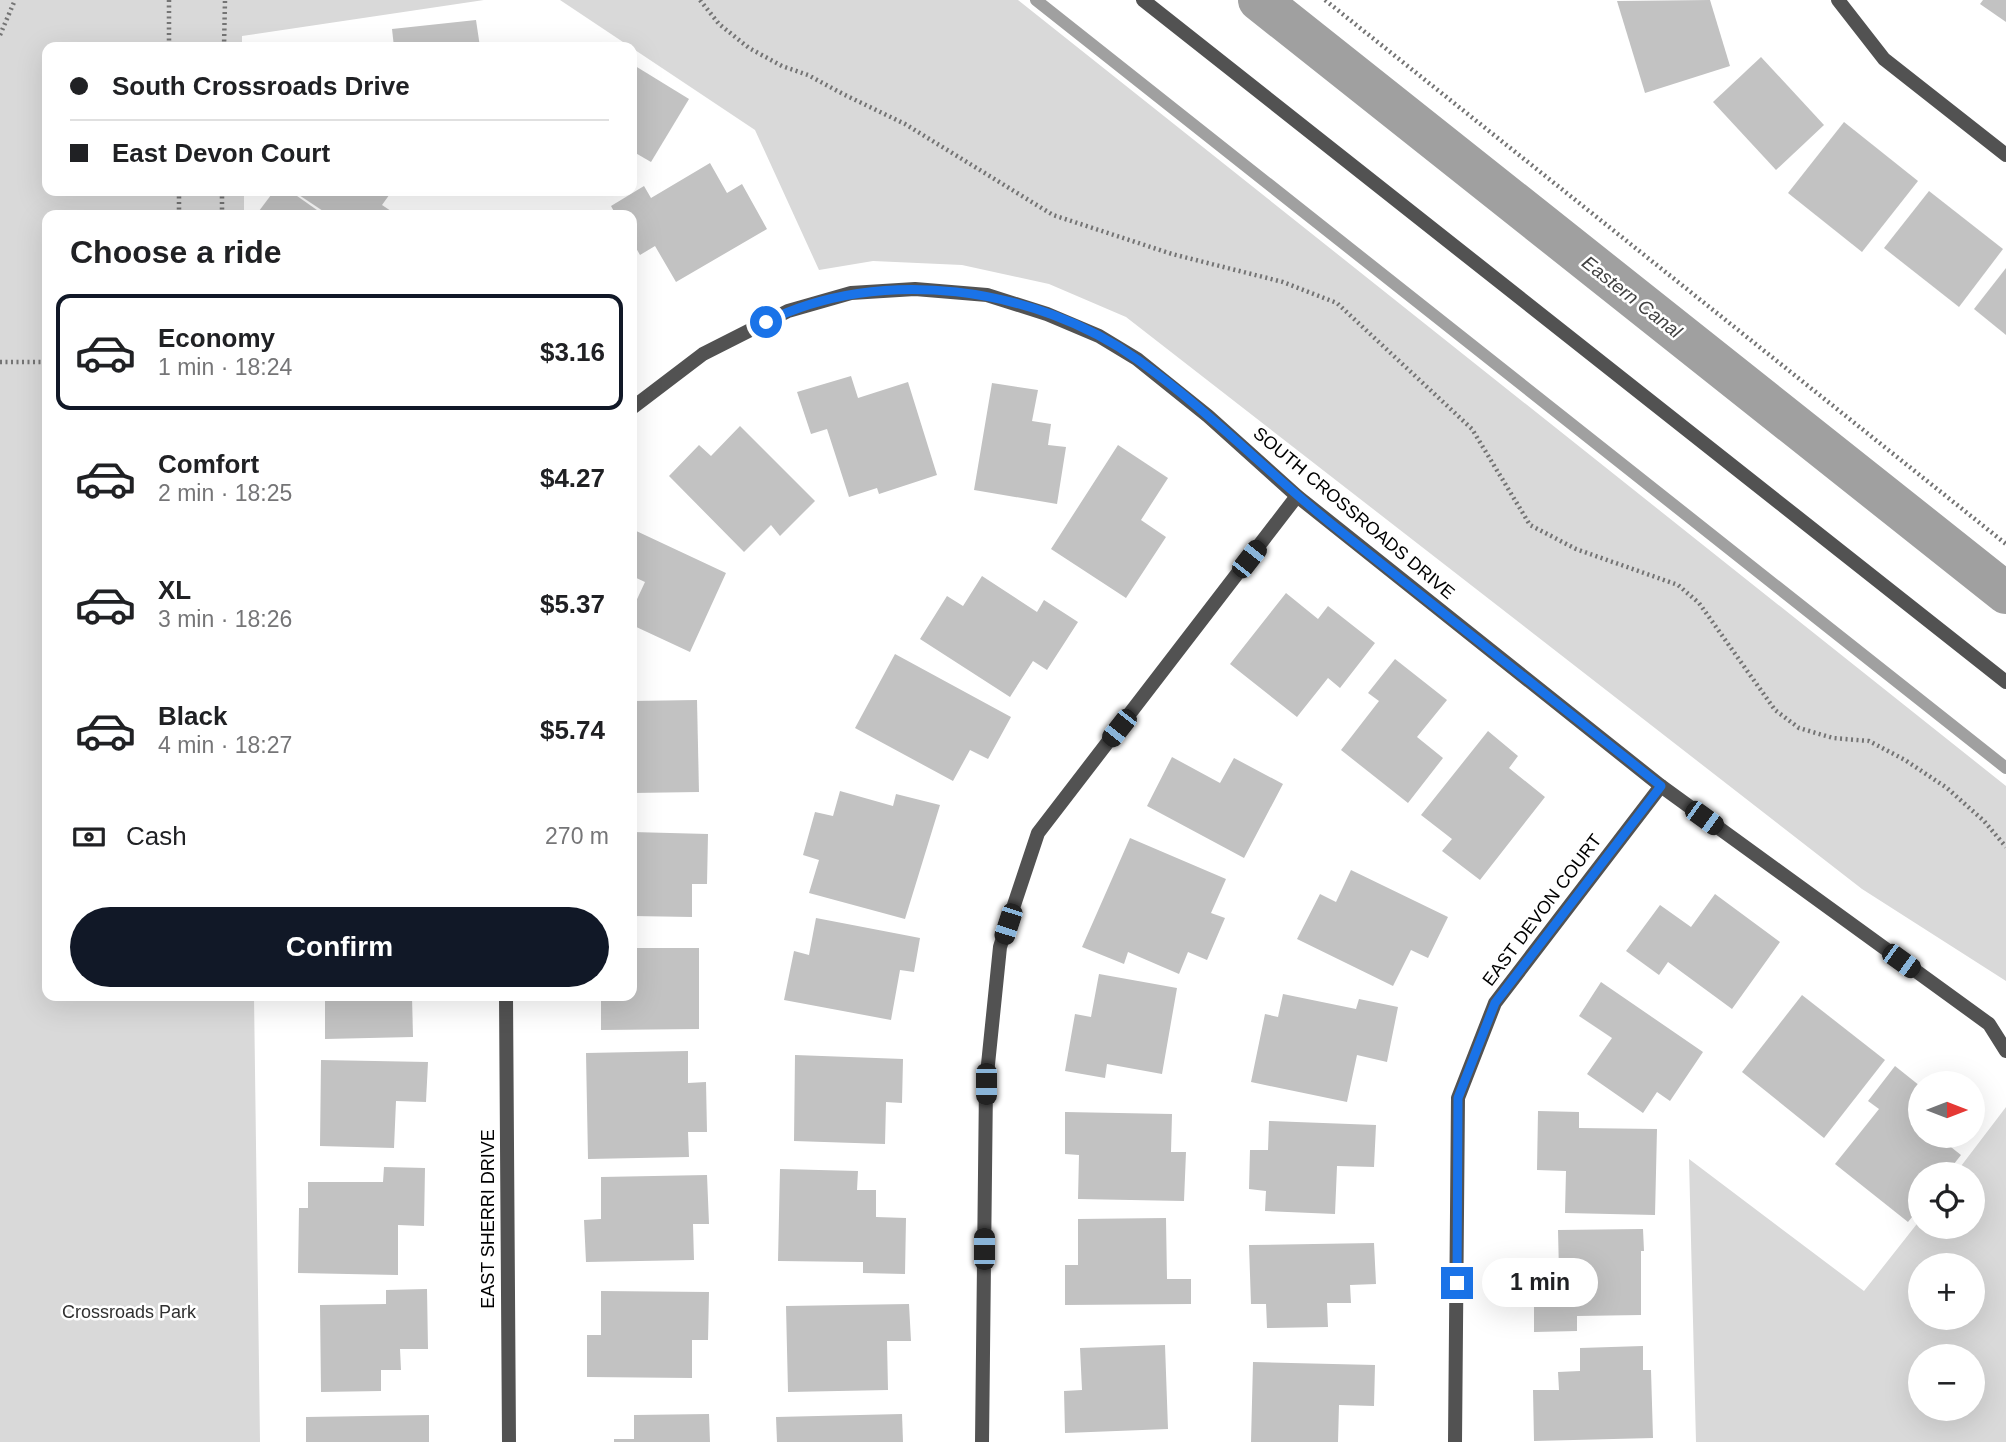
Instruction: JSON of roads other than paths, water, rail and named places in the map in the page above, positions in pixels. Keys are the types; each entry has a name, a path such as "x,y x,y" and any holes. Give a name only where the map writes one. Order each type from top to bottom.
{"street":[{"path":"1143,0 2006,682"},
{"path":"1838,0 1884,59 2006,155"},
{"name":"SOUTH CROSSROADS DRIVE","path":"637,404 703,354 788,312 851,293 915,289 987,295 1058,318 1099,336 1137,359 1208,416 1297,496 1661,786 1989,1024 2006,1029"},
{"path":"982,1442 986,1084 1000,947 1029,858 1038,833 1297,496"},
{"name":"EAST DEVON COURT","path":"1455,1442 1458,1098 1495,1003 1661,786"},
{"name":"EAST SHERRI DRIVE","path":"506,1001 509,1442"},
{"name":"SOUTH CROSSROADS DRIVE","path":"1989,1024 2006,1051"}],"waterway":[{"path":"1036,0 2006,768"},
{"name":"Eastern Canal","path":"1259,0 2006,593"}],"park label":[{"name":"Crossroads Park","path":"129,1312"}]}
